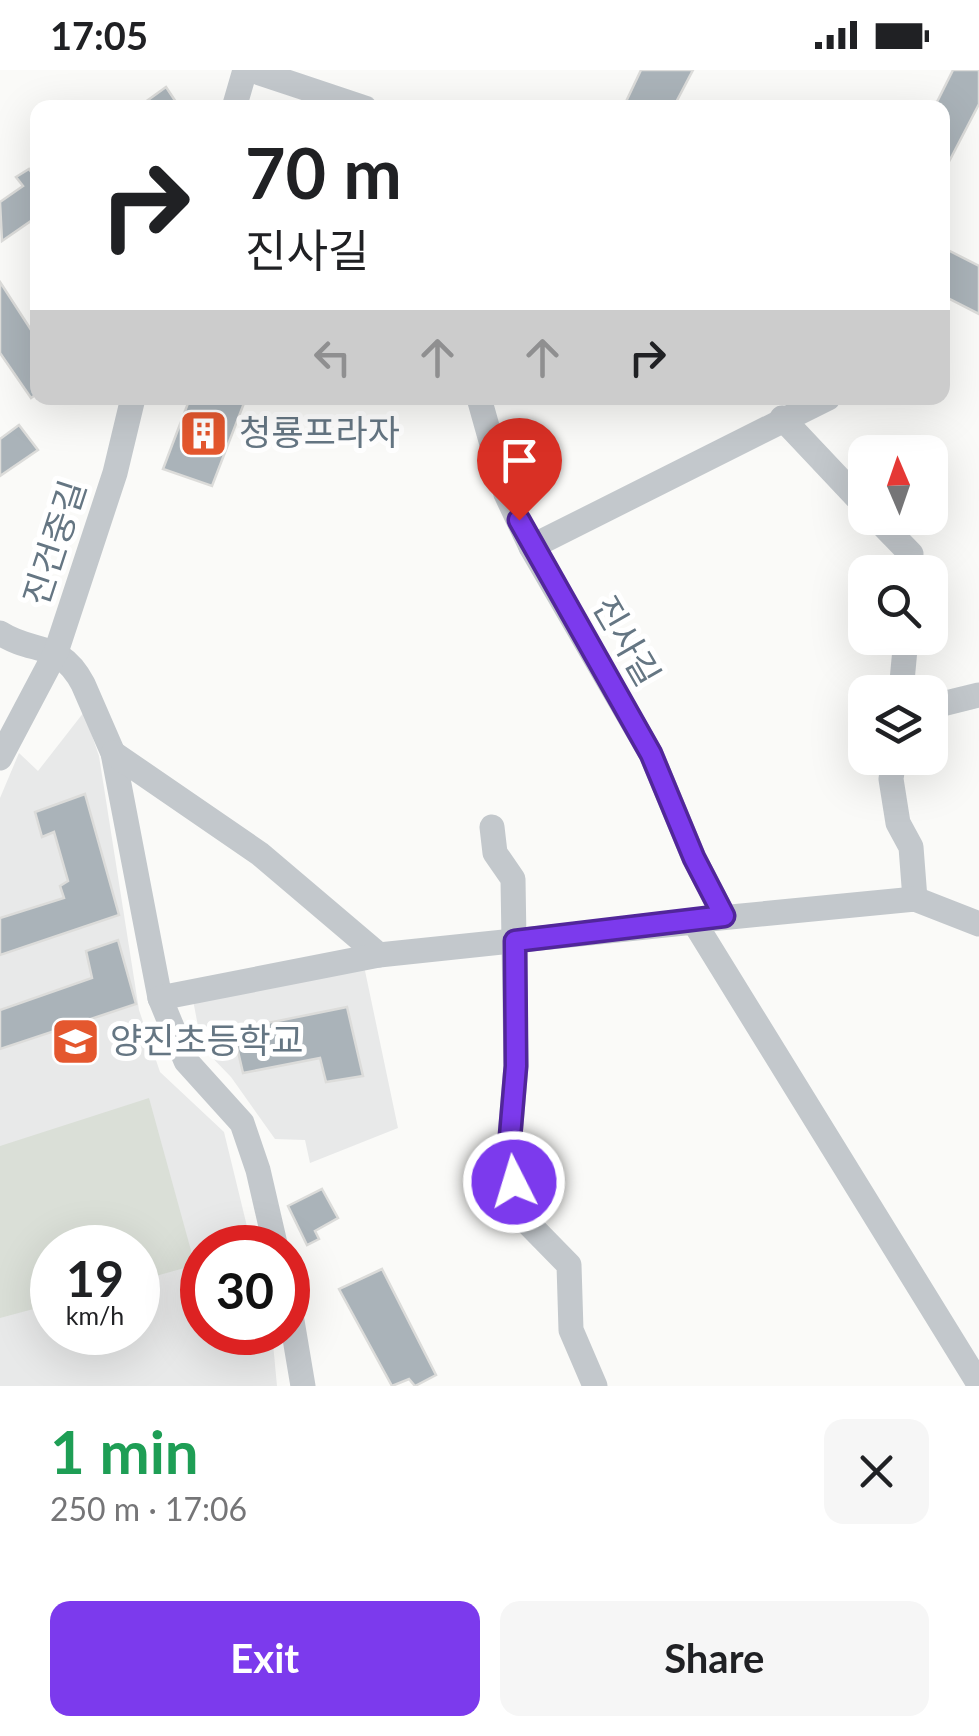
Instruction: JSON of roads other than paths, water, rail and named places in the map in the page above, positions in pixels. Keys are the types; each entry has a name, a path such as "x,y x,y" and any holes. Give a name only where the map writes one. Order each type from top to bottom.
{"street":[{"path":"237,100 248,70 340,100"},
{"name":"진건중길","path":"0,758 56,652 115,473 132,405"},
{"name":"진사길","path":"481,405 506,494 531,548 651,754 694,858 724,916"},
{"path":"531,548 812,405"},
{"path":"782,418 848,488"},
{"path":"892,535 910,555"},
{"path":"0,632 56,652 77,674 113,754 160,998 186,1061 242,1123 271,1225"},
{"path":"948,703 979,695"},
{"path":"113,754 260,854 379,956"},
{"path":"892,775 898,823 911,847 916,899"},
{"path":"492,828 495,853 513,878 516,1066 509,1148 520,1215 569,1265 571,1330 595,1386"},
{"path":"160,998 379,956 724,916 916,899 979,924"},
{"path":"694,922 979,1384"},
{"path":"298,1355 303,1386"}],"place":[{"name":"청룡프라자","path":"204,433"},
{"name":"양진초등학교","path":"75,1041"}]}
